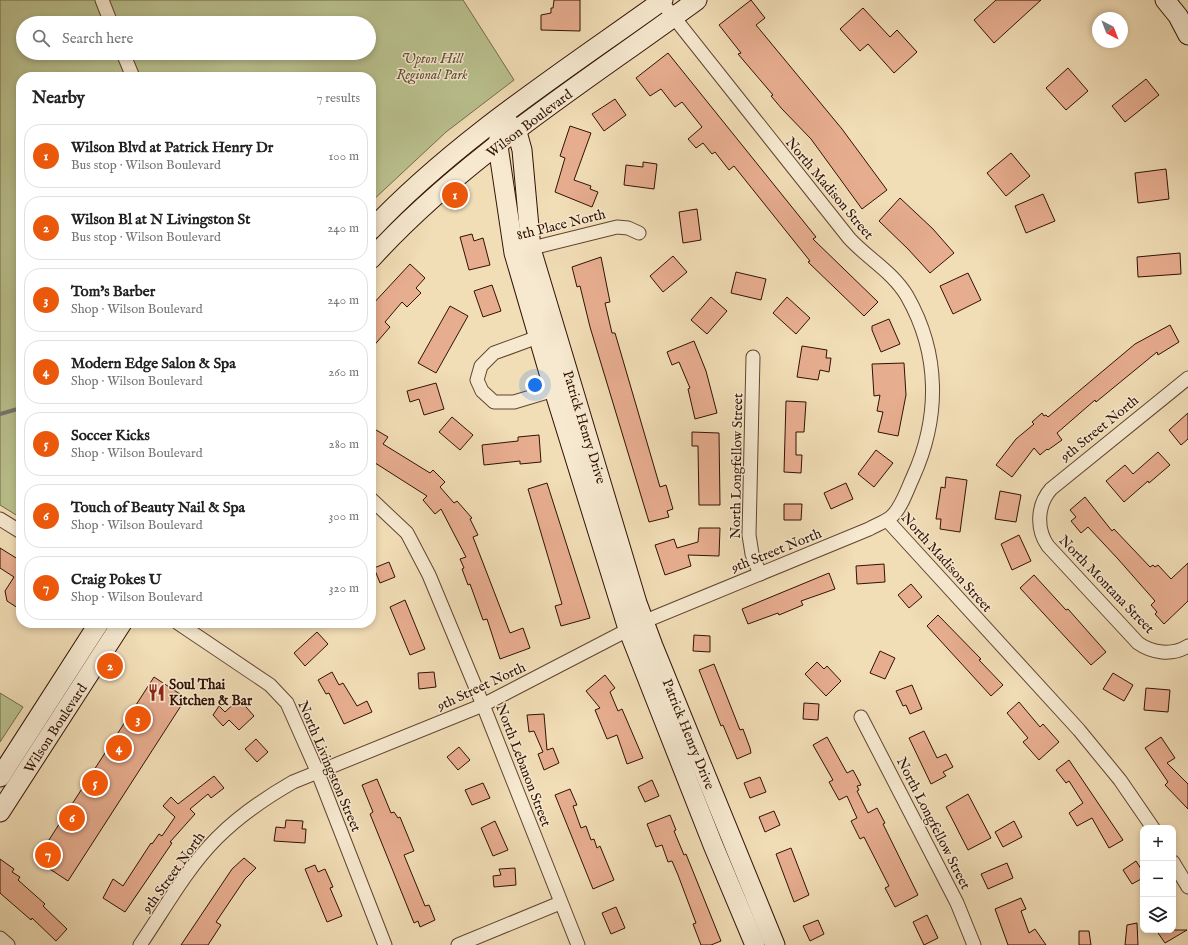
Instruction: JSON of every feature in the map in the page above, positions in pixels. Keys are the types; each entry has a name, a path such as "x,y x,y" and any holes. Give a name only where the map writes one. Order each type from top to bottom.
{"street":[{"path":"102,0 108,16"},
{"name":"Wilson Boulevard","path":"376,225 387,213 438,168 502,116 662,0"},
{"name":"North Madison Street","path":"662,0 849,238 868,258 882,268 906,294 921,324 928,347 932,371 933,400 929,429 921,459 909,486 895,513 887,520 1079,730 1120,780 1151,825"},
{"name":"Wilson Boulevard","path":"376,252 400,226 498,146 697,0"},
{"path":"1166,0 1188,35"},
{"path":"126,60 131,72"},
{"name":"Patrick Henry Drive","path":"502,116 517,132 522,150 523,250 538,337 554,390 713,845 755,945"},
{"name":"Patrick Henry Drive","path":"502,116 498,146 523,250 636,625 775,945"},
{"name":"8th Place North","path":"523,250 617,227 628,228 639,233"},
{"name":"Patrick Henry Drive","path":"538,337 494,353 481,366 477,380 482,392 494,402 514,402 554,390"},
{"name":"North Longfellow Street","path":"753,357 749,535 752,554 760,574"},
{"name":"9th Street North","path":"1041,511 1045,497 1058,482 1188,378"},
{"name":"North Lebanon Street","path":"376,504 407,532 429,575 483,705 560,903 578,945"},
{"name":"North Montana Street","path":"1041,511 1040,528 1048,546 1132,638 1141,645 1155,650 1172,652 1188,646"},
{"path":"0,519 16,529"},
{"name":"9th Street North","path":"140,945 194,866 216,839 246,812 270,795 293,782 483,705 636,625 887,520"},
{"name":"Wilson Boulevard","path":"0,777 96,628"},
{"name":"Wilson Boulevard","path":"0,812 119,628"},
{"name":"North Livingston Street","path":"186,628 240,663 270,685 287,703 318,773 385,945"},
{"name":"North Longfellow Street","path":"861,717 953,896 974,945"},
{"path":"1176,867 1188,887"},
{"path":"458,945 560,903"},
{"path":"0,938 8,945"}],"green space":[{"name":"Upton Hill Regional Park","path":"0,0 463,0 514,80 446,132 376,197 376,72 16,72 16,515 0,505"},
{"path":"0,693 23,707 0,742"}],"building":[{"path":"554,0 580,0 580,31 541,30 541,15 551,13"},
{"path":"751,0 765,18 756,25 842,129 887,190 862,209 811,139 782,109 771,96 773,95 738,54 741,53 719,25"},
{"path":"996,0 1041,0 994,43 974,20"},
{"path":"863,8 890,37 897,30 917,52 894,73 868,44 860,51 840,29"},
{"path":"668,53 816,237 813,239 878,302 864,316 808,262 810,261 734,166 729,170 715,152 712,154 703,143 696,148 688,139 702,127 682,102 675,107 661,89 650,96 636,78"},
{"path":"1068,68 1088,91 1066,110 1046,88"},
{"path":"1146,79 1159,95 1125,122 1112,106"},
{"path":"615,99 626,115 604,131 592,114"},
{"path":"570,126 591,133 574,180 591,186 590,189 598,192 592,207 555,192 565,158 560,156"},
{"path":"1011,153 1030,176 1006,196 987,173"},
{"path":"643,162 657,164 654,189 624,185 626,165 643,167"},
{"path":"1166,169 1169,199 1138,203 1135,173"},
{"path":"1043,194 1055,221 1026,233 1015,206"},
{"path":"900,198 933,229 954,253 930,273 879,221"},
{"path":"697,209 701,240 683,243 679,212"},
{"path":"472,234 474,241 483,238 490,265 469,270 460,237"},
{"path":"1180,253 1181,274 1138,277 1137,257"},
{"path":"673,256 687,272 663,292 650,276"},
{"path":"601,257 610,302 605,303 612,333 615,333 660,487 666,485 673,509 667,511 669,517 649,522 590,327 580,286 577,287 572,267"},
{"path":"410,264 425,278 416,288 421,293 407,307 402,302 385,322 390,327 376,343 376,301"},
{"path":"736,272 766,279 761,300 731,293"},
{"path":"968,273 981,300 953,314 940,286"},
{"path":"492,285 501,311 483,317 474,291"},
{"path":"711,297 727,311 707,334 691,320"},
{"path":"787,297 810,318 796,334 773,313"},
{"path":"450,306 468,316 436,373 418,363"},
{"path":"889,319 900,344 881,352 872,330 872,326"},
{"path":"1170,325 1179,342 1158,355 1157,352 1096,402 1095,400 1057,433 1062,440 1040,455 1034,448 1012,477 996,465 1016,439 1034,424 1032,422 1042,413 1044,416 1046,415 1048,417 1135,344"},
{"path":"694,341 706,371 717,413 695,419 688,389 690,388 679,362 672,365 667,352"},
{"path":"802,346 827,350 826,358 831,358 829,372 820,370 818,380 797,377"},
{"path":"904,363 906,395 898,436 878,432 883,412 877,411 880,395 874,396 872,364"},
{"path":"436,383 444,409 424,415 419,399 410,402 407,391"},
{"path":"786,401 806,402 804,432 796,432 796,455 802,455 801,473 784,472"},
{"path":"1188,413 1188,439 1181,445 1169,430"},
{"path":"452,417 473,435 460,450 439,432"},
{"path":"376,430 388,437 383,444 430,473 433,470 445,482 440,487 454,503 457,501 472,518 470,519 478,535 473,537 510,633 523,628 530,648 500,659 487,619 483,620 470,584 468,585 462,569 464,568 460,559 466,557 441,509 435,514 423,500 427,496 376,464"},
{"path":"692,432 719,433 720,505 699,505 698,446 692,446"},
{"path":"539,435 541,462 520,464 520,461 484,465 482,445 518,441 518,437"},
{"path":"876,450 893,463 874,487 858,474"},
{"path":"1158,452 1170,465 1149,483 1148,481 1124,502 1106,481 1125,465 1133,474"},
{"path":"946,477 967,480 960,532 940,529 941,519 936,519 941,487 945,488"},
{"path":"547,483 590,618 561,626 555,606 562,604 528,489"},
{"path":"846,483 853,499 831,509 824,493"},
{"path":"1000,491 1021,495 1016,522 995,519"},
{"path":"1085,497 1112,531 1114,529 1150,567 1153,565 1155,567 1158,565 1171,579 1188,563 1188,601 1164,624 1155,614 1157,612 1151,605 1155,601 1118,559 1088,527 1081,533 1071,521 1076,517 1070,510"},
{"path":"784,504 802,504 801,520 784,520"},
{"path":"699,528 720,528 719,556 688,555 691,566 665,575 655,545 674,539 677,548 698,542"},
{"path":"1019,535 1031,561 1012,570 1001,544"},
{"path":"0,548 16,558 16,607 7,601 5,591 14,577 0,568"},
{"path":"389,562 395,577 380,583 376,573 376,567"},
{"path":"884,564 885,582 857,584 856,566"},
{"path":"829,573 835,589 801,601 803,605 779,615 778,613 748,624 742,609"},
{"path":"1034,575 1066,610 1068,609 1106,652 1091,665 1020,588"},
{"path":"911,584 922,597 909,608 898,595"},
{"path":"405,600 425,649 410,655 390,607"},
{"path":"938,615 981,659 979,660 1003,685 991,696 927,626"},
{"path":"317,632 328,644 305,666 294,653"},
{"path":"694,635 710,636 710,652 693,651"},
{"path":"880,651 895,658 885,679 870,673"},
{"path":"817,662 824,669 827,666 841,681 826,696 805,674"},
{"path":"714,664 740,730 743,729 750,748 751,753 737,759 723,725 721,726 699,670"},
{"path":"332,672 339,685 343,683 357,706 367,701 372,712 344,724 329,693 326,694 318,680"},
{"path":"434,672 436,687 419,689 418,673"},
{"path":"1113,673 1133,685 1124,701 1103,689"},
{"path":"605,675 615,688 610,692 618,711 622,709 643,758 627,764 617,735 607,739 595,710 600,708 586,691"},
{"path":"154,677 186,698 68,881 36,860"},
{"path":"912,685 922,709 910,714 906,705 903,706 896,691"},
{"path":"1146,688 1170,690 1168,712 1144,710"},
{"path":"239,699 254,716 239,730 229,720 223,726 213,715 219,706 225,712"},
{"path":"1019,702 1040,727 1043,724 1059,742 1039,760 1023,742 1028,738 1007,713"},
{"path":"804,703 819,704 818,720 803,719"},
{"path":"544,714 547,750 553,748 559,763 544,770 538,754 543,752 534,731 529,732 527,715"},
{"path":"924,731 937,758 946,754 953,767 943,772 946,776 931,784 909,738"},
{"path":"827,737 847,773 853,770 861,785 857,786 859,790 857,791 868,813 877,808 885,823 883,824 918,895 895,907 885,888 889,886 864,837 860,839 851,821 857,818 847,796 839,800 829,782 833,780 813,745"},
{"path":"1161,737 1175,758 1167,763 1188,784 1188,809 1165,785 1168,782 1145,748"},
{"path":"256,739 268,752 257,762 245,749"},
{"path":"459,747 470,760 458,770 447,757"},
{"path":"1069,760 1123,840 1109,848 1092,818 1077,826 1069,813 1083,803 1069,781 1066,783 1056,770"},
{"path":"214,776 224,788 211,798 208,794 190,809 195,814 170,842 172,843 125,912 103,898 113,879 123,886 151,843 152,844 159,834 162,836 175,817 163,806 171,797 178,804"},
{"path":"760,777 766,792 750,798 744,783"},
{"path":"377,779 391,813 394,812 398,818 400,817 414,851 404,855 425,906 429,905 435,920 420,927 418,921 414,923 370,814 373,812 362,785"},
{"path":"652,780 659,796 645,802 638,787"},
{"path":"483,783 490,798 472,805 465,790"},
{"path":"570,789 577,805 573,806 581,828 586,826 591,840 594,839 597,848 600,846 614,880 593,889 555,795"},
{"path":"968,794 991,838 968,850 946,807"},
{"path":"774,811 780,825 765,832 759,817"},
{"path":"670,815 676,830 674,831 684,855 686,854 721,941 711,945 701,945 693,924 696,923 672,861 668,862 662,845 656,847 647,824"},
{"path":"286,820 303,821 302,829 306,829 305,843 274,841 276,827 285,828"},
{"path":"495,821 508,850 493,856 481,828"},
{"path":"1014,821 1022,837 1003,847 995,832"},
{"path":"791,848 809,895 794,902 776,854"},
{"path":"244,858 256,868 245,879 216,922 221,925 208,945 181,945 232,869"},
{"path":"0,859 14,869 12,872 20,877 18,880 45,904 43,906 67,929 56,941 32,918 31,920 0,893"},
{"path":"1136,861 1140,867 1140,880 1132,884 1123,870"},
{"path":"1007,863 1013,878 988,889 981,874"},
{"path":"315,865 318,872 325,869 333,887 330,888 342,916 327,922 305,869"},
{"path":"515,868 516,885 494,887 493,876 501,875 499,869"},
{"path":"1021,898 1026,909 1021,911 1029,933 1035,929 1046,945 1008,945 995,909"},
{"path":"616,907 625,928 611,934 602,913"},
{"path":"927,915 938,938 924,945 913,922"},
{"path":"818,920 824,934 810,941 803,926"},
{"path":"1137,923 1138,945 1125,945 1127,925"},
{"path":"1176,930 1187,930 1165,943 1158,933 1176,933"},
{"path":"1079,931 1089,931 1091,945 1079,945"}],"waterway":[{"path":"0,414 16,409"}],"place":[{"name":"Wilson Blvd at Patrick Henry Dr","path":"455,195"},
{"name":"Wilson Bl at N Livingston St","path":"110,666"},
{"name":"Soul Thai Kitchen & Bar","path":"156,692"},
{"name":"Tom's Barber","path":"138,719"},
{"name":"Modern Edge Salon & Spa","path":"119,748"},
{"name":"Soccer Kicks","path":"95,783"},
{"name":"Touch of Beauty Nail & Spa","path":"72,818"},
{"name":"Craig Pokes U","path":"48,855"}]}
